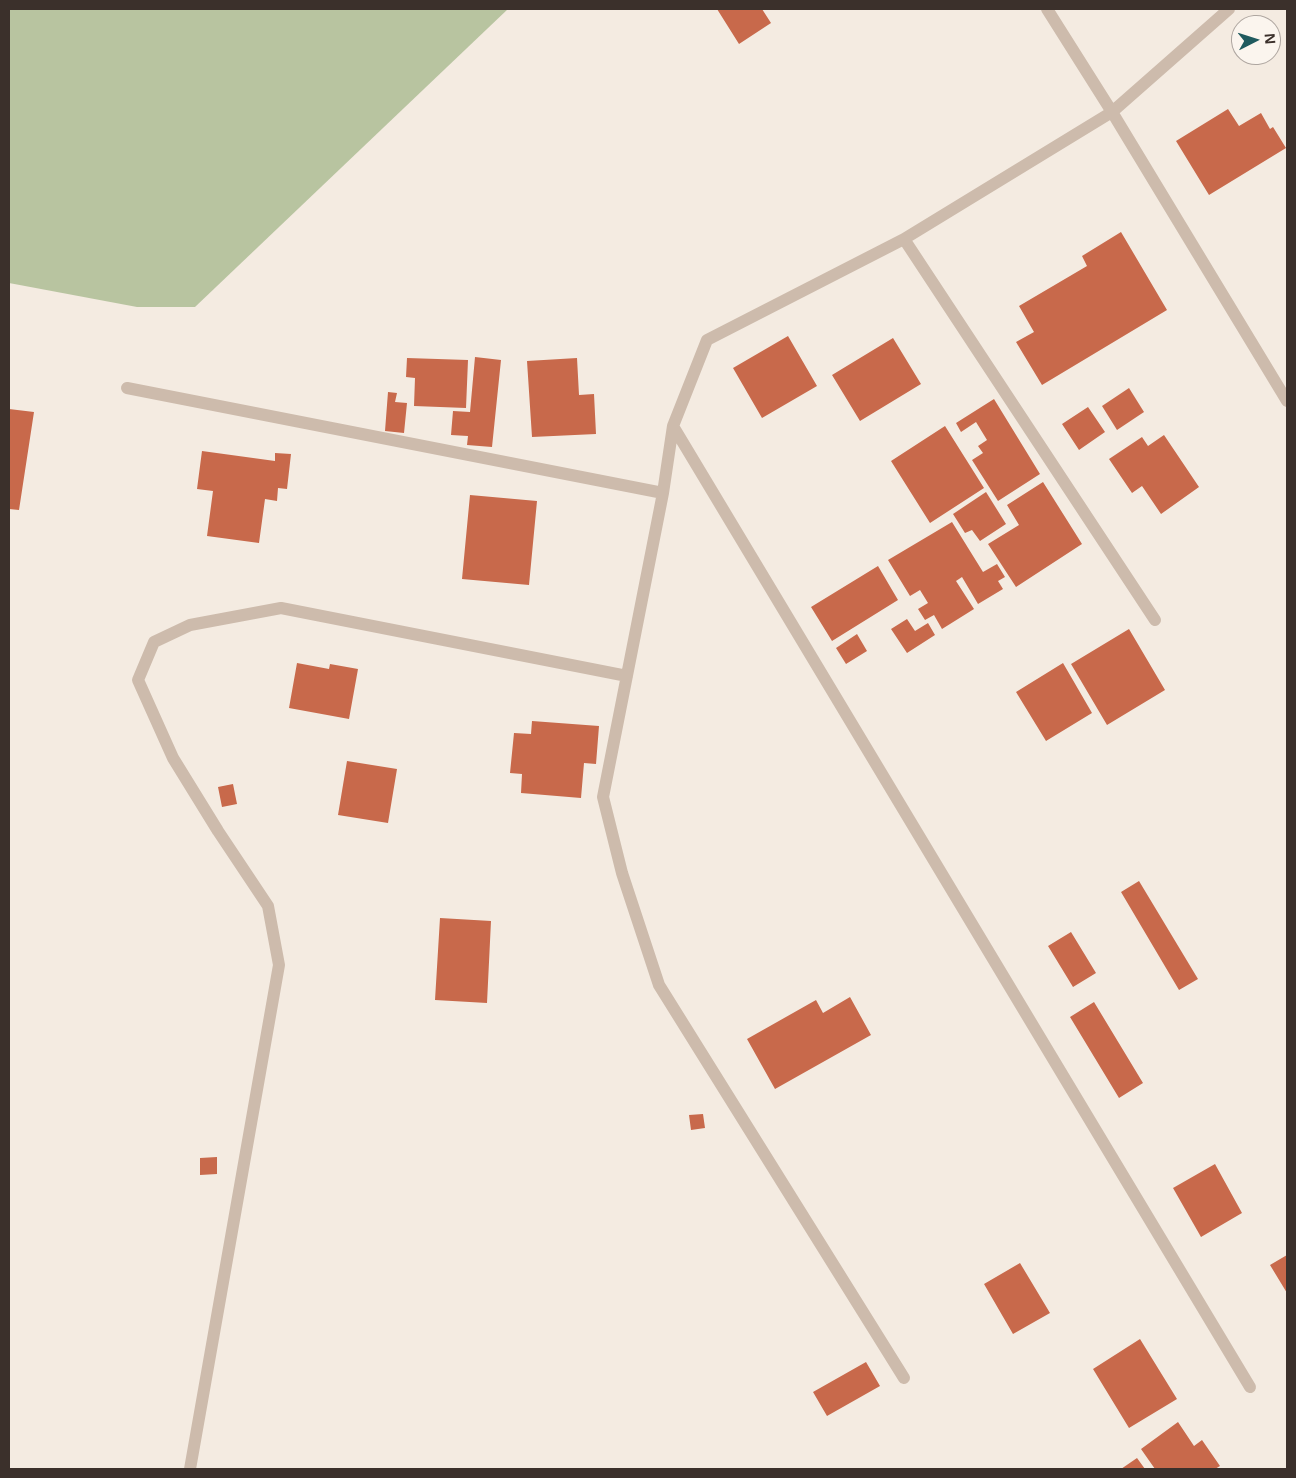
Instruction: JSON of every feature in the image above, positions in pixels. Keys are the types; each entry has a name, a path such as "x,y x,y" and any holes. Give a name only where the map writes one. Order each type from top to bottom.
{"street":[{"path":"1047,9 1112,112 1287,401"},
{"path":"904,1378 659,985 622,873 603,797 663,493 672,426 707,340 904,239 1112,112 1229,9"},
{"path":"904,239 1155,620"},
{"path":"128,388 663,493"},
{"path":"672,426 1250,1387"},
{"path":"190,1469 279,965 268,906 218,832 173,758 138,680 154,642 190,625 281,608 627,676"}],"green space":[{"path":"9,9 508,9 195,307 137,307 9,283"}],"building":[{"path":"717,9 762,9 771,23 739,44"},
{"path":"1228,109 1239,126 1261,113 1270,129 1273,127 1286,148 1209,195 1176,141"},
{"path":"1121,232 1167,310 1042,385 1016,342 1034,332 1019,306 1087,266 1082,256"},
{"path":"788,336 817,386 762,418 733,368"},
{"path":"893,338 921,384 860,421 832,375"},
{"path":"475,357 501,360 492,447 467,445 468,436 451,435 453,411 470,412"},
{"path":"407,358 468,360 466,408 414,406 415,378 406,377"},
{"path":"577,358 579,395 594,394 596,434 532,437 527,361"},
{"path":"1129,388 1144,412 1117,430 1102,406"},
{"path":"388,392 397,393 395,402 407,403 404,433 385,431"},
{"path":"994,399 1040,474 998,501 972,460 983,453 978,446 987,440 976,422 961,432 956,423"},
{"path":"1088,407 1105,432 1079,450 1062,424"},
{"path":"9,409 34,412 19,510 9,509"},
{"path":"945,426 984,488 930,523 891,461"},
{"path":"1164,435 1199,487 1161,514 1142,486 1132,493 1109,459 1142,437 1148,446"},
{"path":"202,451 275,461 275,453 291,454 287,489 278,488 277,501 265,499 259,543 207,536 213,491 197,489"},
{"path":"1043,482 1082,544 1016,587 988,544 1019,525 1007,505"},
{"path":"986,492 1006,524 980,541 972,530 965,533 953,514"},
{"path":"470,495 537,501 529,585 462,579"},
{"path":"952,522 983,572 997,564 1005,577 998,581 1003,589 978,604 962,577 956,581 974,609 942,629 934,615 925,620 918,609 928,603 920,590 910,596 888,560"},
{"path":"878,566 898,600 832,641 811,607"},
{"path":"907,619 915,631 928,623 935,635 907,653 891,629"},
{"path":"1129,629 1165,690 1107,725 1071,664"},
{"path":"857,634 867,651 846,664 836,648"},
{"path":"297,663 329,669 330,664 358,669 349,719 289,708"},
{"path":"1063,663 1092,713 1046,741 1016,692"},
{"path":"532,721 599,726 596,764 584,763 581,798 521,793 522,774 510,773 514,733 531,734"},
{"path":"347,761 397,769 388,823 338,815"},
{"path":"233,784 237,804 222,807 218,787"},
{"path":"1139,881 1198,979 1179,990 1121,892"},
{"path":"440,918 491,921 487,1003 435,1000"},
{"path":"1071,932 1096,973 1073,987 1048,946"},
{"path":"850,997 871,1035 775,1089 747,1039 816,1000 823,1013"},
{"path":"1094,1002 1143,1083 1119,1098 1070,1017"},
{"path":"703,1114 705,1128 691,1130 689,1115"},
{"path":"217,1157 217,1174 200,1175 200,1158"},
{"path":"1215,1164 1242,1213 1201,1237 1173,1188"},
{"path":"1287,1255 1287,1293 1270,1265"},
{"path":"1020,1263 1050,1313 1013,1334 984,1284"},
{"path":"1140,1339 1177,1399 1129,1428 1093,1369"},
{"path":"866,1362 880,1386 827,1416 813,1392"},
{"path":"1178,1422 1194,1446 1202,1440 1220,1466 1215,1469 1155,1469 1141,1449"},
{"path":"1137,1458 1145,1469 1121,1469"}]}
